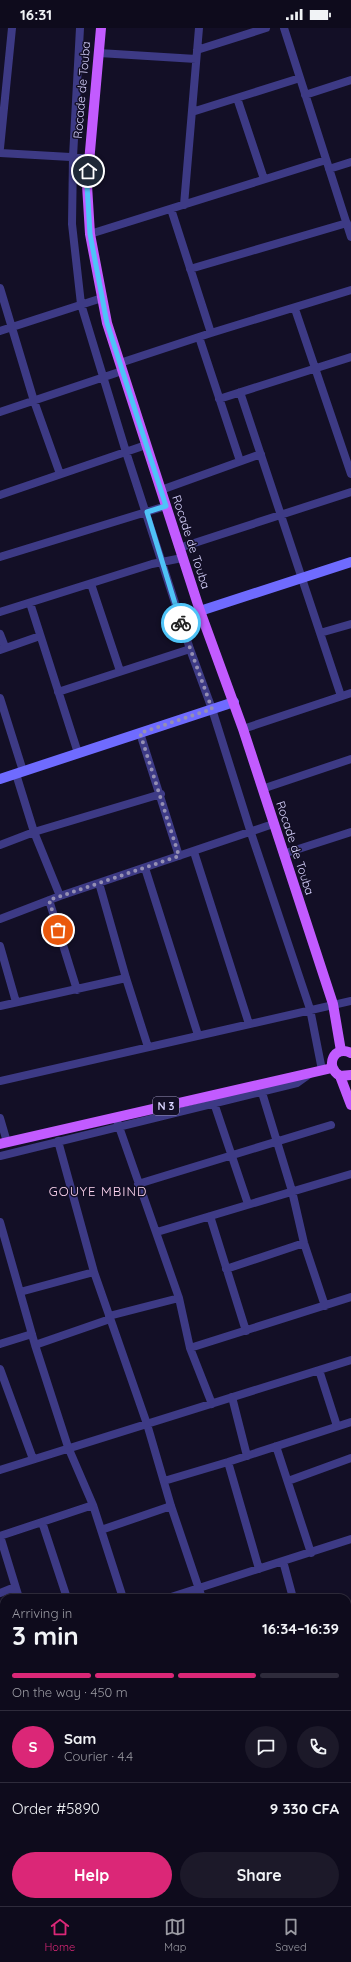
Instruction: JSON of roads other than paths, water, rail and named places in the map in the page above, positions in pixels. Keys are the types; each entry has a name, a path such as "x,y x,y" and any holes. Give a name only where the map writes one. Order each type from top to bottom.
{"main road":[{"name":"Rocade de Touba","path":"101,28 88,158 87,185 90,234 107,323 200,611 243,729 333,1004 346,1052"},
{"path":"346,1052 332,1057 327,1069 340,1076 351,1075"},
{"name":"N 3","path":"3,1143 117,1122 327,1069"},
{"path":"340,1076 351,1105"}],"street":[{"path":"0,148 3,82 12,28"},
{"path":"80,28 73,157 73,236 81,304 126,452 310,1009 327,1069"},
{"path":"184,205 198,28"},
{"path":"196,50 266,28"},
{"path":"284,28 351,237"},
{"path":"99,53 196,59"},
{"path":"192,112 300,78"},
{"path":"305,95 351,80"},
{"path":"237,98 264,179"},
{"path":"0,153 88,158"},
{"path":"90,234 326,160"},
{"path":"329,169 351,162"},
{"path":"171,209 211,333"},
{"path":"190,269 346,223"},
{"path":"0,288 34,401 60,474"},
{"path":"0,412 102,377 121,367 199,337 295,309 351,290"},
{"path":"0,331 102,298"},
{"path":"295,309 351,474"},
{"path":"199,337 240,461"},
{"path":"219,399 351,357"},
{"path":"240,392 342,696"},
{"path":"0,495 146,445"},
{"path":"160,490 261,454"},
{"path":"0,612 162,561 281,516 351,492"},
{"path":"0,557 166,506"},
{"path":"200,611 351,562"},
{"path":"91,584 120,671"},
{"path":"30,603 78,753"},
{"path":"320,633 351,624"},
{"path":"0,634 3,648 40,636"},
{"path":"58,692 190,649"},
{"path":"243,729 351,693"},
{"path":"0,698 34,832 60,896"},
{"path":"0,779 234,702"},
{"path":"140,733 161,794 179,856"},
{"path":"262,788 351,759"},
{"path":"0,845 34,832 161,794"},
{"path":"0,919 60,896 251,833 273,824"},
{"path":"283,854 351,832"},
{"path":"194,852 249,1024"},
{"path":"145,868 198,1035"},
{"path":"98,883 148,1047"},
{"path":"49,900 77,990"},
{"path":"0,946 16,1002"},
{"path":"0,1006 126,978"},
{"path":"0,1081 310,1009 351,1001"},
{"path":"0,1156 58,1141 117,1122 214,1103 260,1087 292,1191 304,1243 325,1306"},
{"path":"214,1103 248,1204"},
{"path":"0,1118 3,1143"},
{"path":"117,1122 179,1298 190,1348 212,1404"},
{"path":"138,1184 331,1125"},
{"path":"58,1141 94,1272 147,1424 171,1506 201,1594"},
{"path":"157,1232 351,1174"},
{"path":"210,1216 246,1331"},
{"path":"0,1222 35,1345 68,1447 93,1505 122,1594"},
{"path":"226,1269 304,1243"},
{"path":"20,1292 94,1272"},
{"path":"190,1348 325,1306 351,1296"},
{"path":"35,1345 110,1317 179,1298"},
{"path":"0,1344 32,1334"},
{"path":"0,1470 68,1447 147,1424 351,1360"},
{"path":"0,1369 33,1459"},
{"path":"319,1370 338,1426"},
{"path":"232,1397 247,1456"},
{"path":"164,1481 351,1422"},
{"path":"276,1446 311,1552"},
{"path":"288,1481 351,1458"},
{"path":"228,1462 259,1568"},
{"path":"18,1594 0,1536 93,1505"},
{"path":"101,1530 171,1506"},
{"path":"42,1522 66,1594"},
{"path":"179,1594 351,1539"},
{"path":"283,1561 292,1594"},
{"path":"0,1593 15,1587"}],"district":[{"name":"GOUYE MBIND","path":"98,1191"}]}
